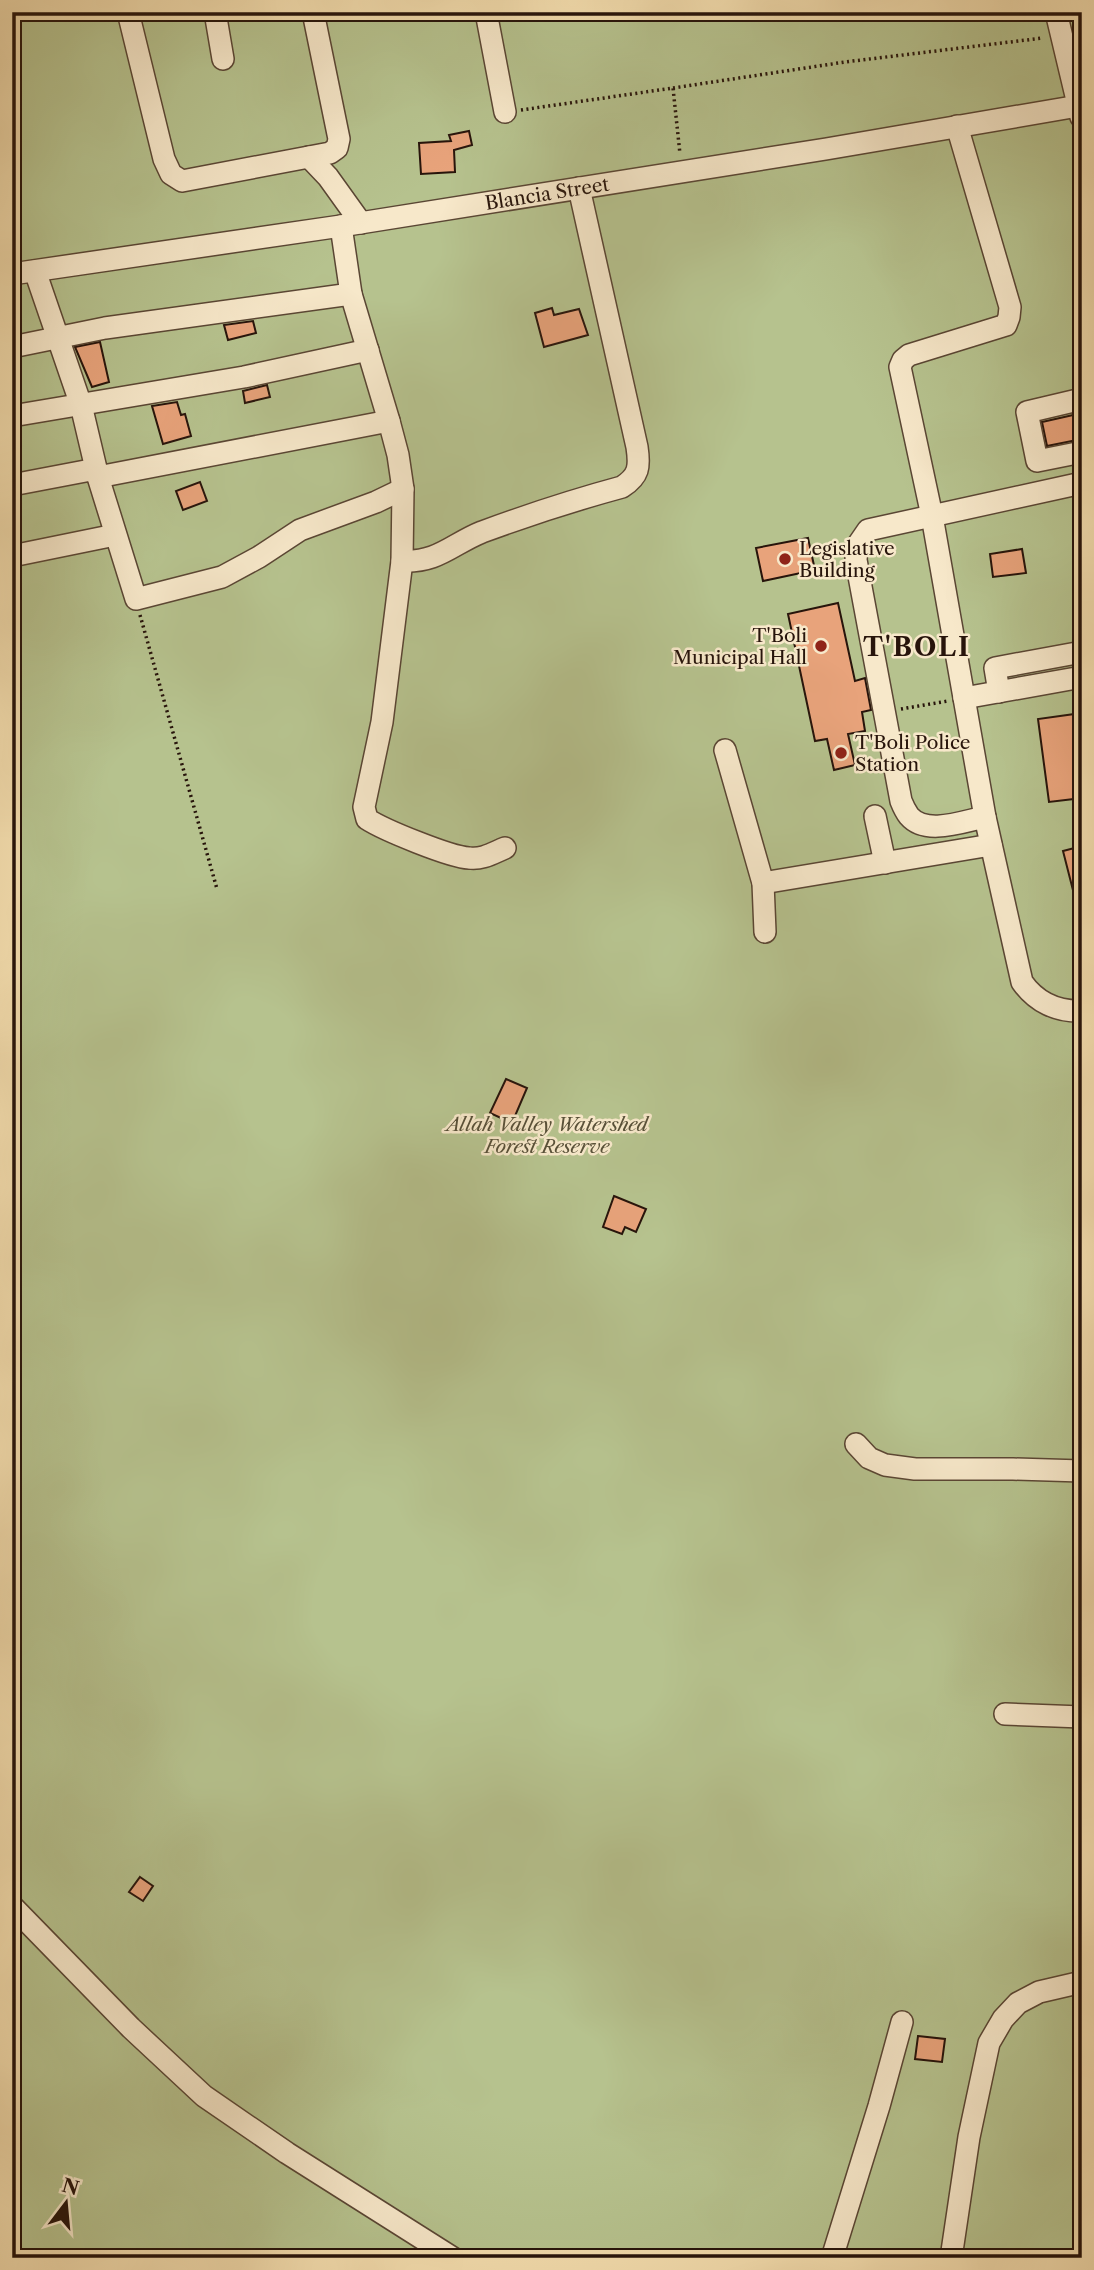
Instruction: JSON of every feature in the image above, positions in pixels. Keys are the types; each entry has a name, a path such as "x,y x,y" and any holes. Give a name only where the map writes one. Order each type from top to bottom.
{"street":[{"path":"128,12 164,159 176,178 182,181 330,153 337,148 339,139 313,12"},
{"path":"215,12 223,59"},
{"path":"486,12 505,112"},
{"path":"1056,12 1077,79 1080,112"},
{"name":"Blancia Street","path":"12,274 351,225 957,127 1080,112"},
{"path":"957,127 1010,307 1009,317 1006,325 909,355 902,360 900,367 932,516 985,817 1022,982 1030,993 1045,1004 1062,1010 1082,1011"},
{"path":"309,157 336,188 351,225 351,294 389,422 400,464 403,489 402,561 382,722 364,807 367,819 376,825 470,859 487,857 505,848"},
{"path":"402,561 432,558 477,534 562,503 622,487 633,480 638,471 637,447 579,188"},
{"path":"35,271 81,405 97,473 136,599 222,577 300,530 403,489"},
{"path":"12,347 105,328 351,294"},
{"path":"12,416 265,373 368,350"},
{"path":"1082,399 1027,412 1037,461 1082,452"},
{"path":"12,485 97,473 389,422"},
{"path":"985,817 936,826 919,824 909,816 901,801 856,560 858,546 868,530 1082,483"},
{"path":"12,556 115,535"},
{"path":"999,692 995,668 1082,652"},
{"path":"964,698 1082,677"},
{"path":"725,750 763,883 765,932"},
{"path":"875,816 885,863"},
{"path":"763,883 991,845"},
{"path":"856,1444 869,1458 885,1465 915,1469 1082,1471"},
{"path":"1005,1714 1082,1717"},
{"path":"12,1906 131,2028 204,2096 287,2153 453,2258"},
{"path":"951,2258 969,2137 989,2043 1003,2020 1018,2003 1039,1992 1082,1982"},
{"path":"832,2258 876,2119 902,2022"}],"path":[{"path":"505,112 845,62 1062,35"},
{"path":"673,88 681,171"},
{"path":"136,599 217,889"},
{"path":"884,712 964,698"}],"green space":[{"name":"Allah Valley Watershed Forest Reserve","path":"12,12 1082,12 1082,2258 12,2258"}],"building":[{"path":"469,131 472,145 454,150 455,172 421,174 419,143 451,141 449,135"},
{"path":"552,308 554,315 579,309 588,335 544,347 535,313"},
{"path":"253,321 256,333 228,340 224,325"},
{"path":"100,342 109,382 92,387 75,347"},
{"path":"267,385 270,397 245,403 243,391"},
{"path":"177,402 181,415 185,414 191,436 163,444 152,406"},
{"path":"1082,413 1082,439 1047,446 1042,422"},
{"path":"200,482 207,501 183,510 176,491"},
{"name":"Legislative Building","path":"808,538 815,570 763,581 756,548"},
{"path":"1022,549 1026,573 993,577 990,554"},
{"name":"T'Boli Municipal Hall","path":"838,603 855,681 865,678 871,710 862,712 865,731 848,734 855,765 834,770 827,739 815,741 788,614"},
{"path":"1082,713 1082,798 1049,802 1038,719"},
{"path":"1082,846 1082,906 1077,906 1063,851"},
{"path":"506,1079 527,1088 512,1123 490,1113"},
{"path":"614,1196 646,1209 636,1232 625,1227 622,1234 603,1227"},
{"path":"140,1877 153,1886 143,1901 129,1892"},
{"path":"918,2036 945,2039 942,2062 915,2059"}],"place":[{"name":"Legislative Building","path":"785,559"},
{"name":"T'Boli Municipal Hall","path":"821,646"},
{"name":"T'Boli Police Station","path":"841,753"}],"district":[{"name":"T'BOLI","path":"917,647"}]}
